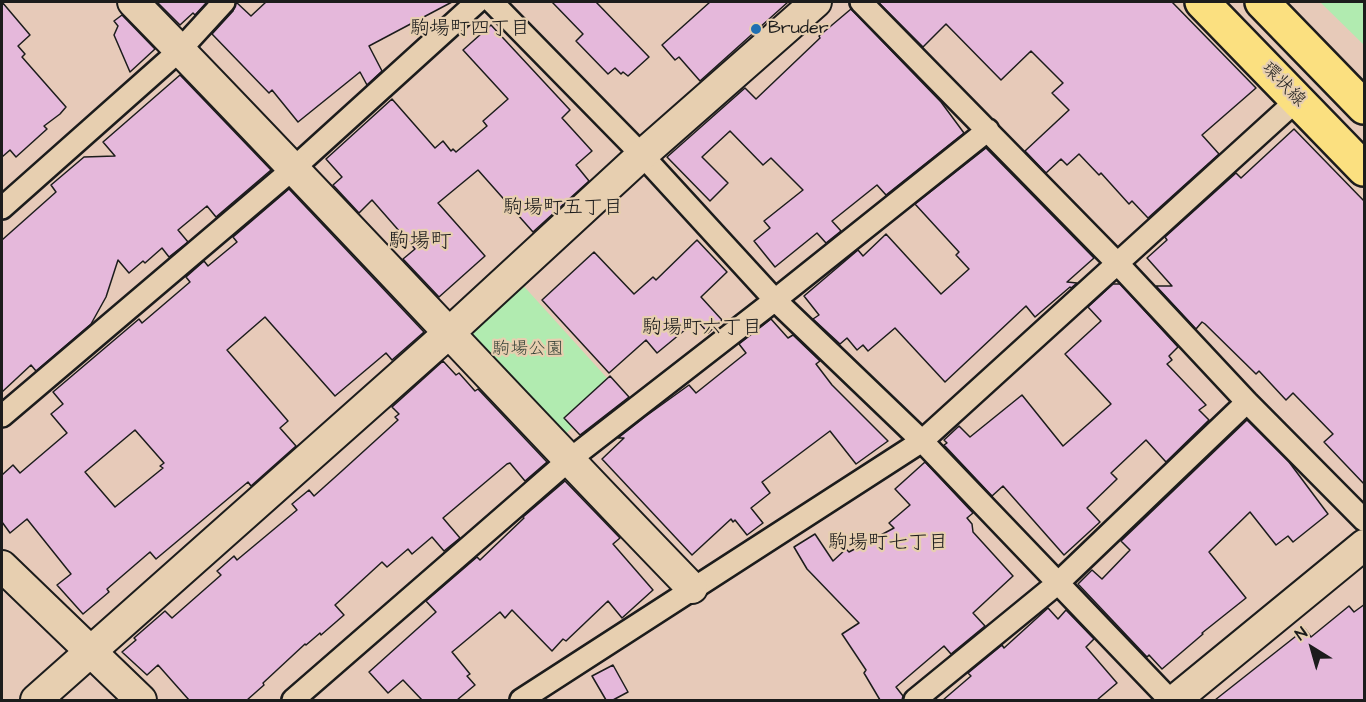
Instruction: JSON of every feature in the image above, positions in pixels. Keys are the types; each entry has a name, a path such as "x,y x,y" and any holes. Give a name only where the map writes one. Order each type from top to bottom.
{"main road":[{"name":"環状線","path":"1202,2 1365,169"},
{"path":"1262,2 1365,107"}],"street":[{"path":"133,2 294,168 568,460 692,588"},
{"path":"2,208 180,50 224,2"},
{"path":"2,416 294,168 477,2"},
{"path":"492,2 642,155 775,300 922,441 1170,700"},
{"path":"36,700 450,332 642,155 816,2"},
{"path":"861,2 1118,264 1247,402 1365,520"},
{"path":"521,700 922,441 1297,100"},
{"path":"293,700 568,460 775,300 988,130"},
{"path":"915,700 1058,583 1247,402"},
{"path":"1175,700 1365,545"},
{"path":"2,566 141,700"}],"green space":[{"path":"1320,2 1364,2 1364,45"},
{"name":"駒場公園","path":"520,282 617,389 557,441 462,336"}],"building":[{"path":"2,2 30,35 18,46 25,54 22,57 66,107 44,126 47,129 16,157 10,150 2,157"},
{"path":"157,2 207,2 195,15 193,13 180,25"},
{"path":"236,2 251,16 266,2 452,2 369,46 382,71 367,85 360,72 298,122 272,90 269,93 212,34 233,11"},
{"path":"552,2 596,2 649,57 628,76 623,72 621,74 615,68 608,74 576,41 583,34"},
{"path":"710,2 788,2 700,81 679,57 675,60 662,45"},
{"path":"878,2 1172,2 1256,88 1202,135 1219,154 1148,218 1132,201 1129,204 1101,173 1099,175 1079,154 1067,165 1061,159 1046,173 1025,151 1069,110 1052,93 1063,83 1031,51 1001,80 946,24 923,47"},
{"path":"851,9 941,102 964,133 886,195 877,185 832,221 841,231 826,243 817,233 775,267 754,241 770,228 764,221 803,190 771,158 763,165 730,131 702,157 728,183 710,201 667,157 745,88 756,99 820,38 819,36"},
{"path":"122,15 155,49 130,72 114,35 118,26 114,21"},
{"path":"491,25 570,110 562,118 592,151 576,165 589,181 533,232 478,170 438,203 485,256 439,297 403,259 415,249 372,200 359,213 333,185 342,177 326,159 392,99 435,148 443,141 451,151 453,149 456,152 487,126 483,121 508,99 463,50"},
{"path":"180,75 271,170 216,217 207,206 178,230 188,242 169,257 162,248 129,273 118,260 106,297 91,324 36,371 31,365 2,392 2,240 56,192 51,185 84,157 115,156 103,142"},
{"path":"1294,129 1365,202 1365,485 1324,442 1333,434 1293,393 1286,400 1259,371 1256,374 1205,324 1202,322 1196,329 1156,286 1172,286 1147,258 1167,240 1165,237 1236,173 1241,178"},
{"path":"986,148 1094,258 1067,282 1077,283 1035,317 1026,306 945,382 895,328 868,351 863,345 857,350 847,338 840,344 813,319 819,315 804,296 858,250 863,256 886,234 941,294 969,269 956,255 959,252 915,204"},
{"path":"289,189 424,332 392,360 386,353 335,396 265,317 227,350 288,421 280,428 296,446 251,486 248,482 156,559 150,552 107,589 109,592 83,614 57,585 71,574 27,519 10,533 2,522 2,475 13,465 20,473 67,433 51,414 63,404 53,392 139,319 142,323 190,282 186,277 204,261 208,266 237,242 233,237","holes":["135,430 164,463 160,466 163,468 115,507 85,472"]},
{"path":"697,240 727,272 701,297 722,320 708,333 697,320 657,353 646,340 609,373 542,300 594,252 634,294 653,277 656,280"},
{"path":"1113,284 1120,284 1178,347 1169,356 1172,360 1167,364 1206,405 1199,410 1209,420 1166,462 1146,440 1111,473 1117,479 1087,508 1100,522 1064,555 1003,486 992,496 944,445 947,443 944,440 959,426 970,437 1022,395 1063,446 1111,404 1065,354 1101,321 1088,307"},
{"path":"771,319 788,338 793,335 820,361 816,364 832,385 888,441 856,464 830,431 762,482 770,493 751,508 763,523 747,535 735,520 733,522 731,519 692,555 602,459 624,438 618,438 646,416 689,385 696,393 746,353 739,344"},
{"path":"443,361 456,375 459,373 475,391 478,389 547,462 525,481 510,463 507,464 443,518 460,538 444,551 432,537 412,554 408,549 387,567 382,562 335,605 344,615 321,635 320,633 305,644 247,700 189,700 158,665 147,675 122,652 136,640 134,638 165,611 172,618 221,575 217,571 234,556 237,560 297,510 292,504 309,490 314,496 343,470 398,420 395,417 399,414 392,407"},
{"path":"610,376 629,397 580,435 564,418"},
{"path":"1247,420 1289,462 1328,514 1293,542 1288,536 1276,545 1250,512 1209,552 1246,598 1162,669 1149,655 1147,657 1078,584 1092,570 1102,579 1130,550 1121,541"},
{"path":"925,462 973,513 967,518 972,524 973,532 1013,576 973,613 985,626 951,654 944,646 896,687 903,696 902,700 880,700 864,673 866,670 842,634 859,623 807,569 794,547 815,534 833,561 846,549 849,552 894,528 889,523 910,505 895,489"},
{"path":"565,481 620,538 613,544 653,590 622,618 608,601 566,641 563,639 552,651 512,610 505,618 500,612 452,652 470,674 467,676 475,685 457,700 422,700 403,680 388,693 369,672 436,612 426,601 477,557 480,560 523,517"},
{"path":"1365,604 1365,700 1215,700 1305,629 1311,637 1349,606 1354,612"},
{"path":"1048,608 1058,619 1066,610 1094,639 1086,647 1117,683 1097,700 943,700 971,676 968,673 1002,645 1004,648"},
{"path":"613,665 628,692 613,700 606,700 592,676"}],"place":[{"name":"Bruder","path":"756,29"}],"district":[{"name":"駒場町四丁目","path":"470,30"},
{"name":"駒場町五丁目","path":"563,209"},
{"name":"駒場町","path":"420,243"},
{"name":"駒場町六丁目","path":"702,329"},
{"name":"駒場町七丁目","path":"888,544"}]}
